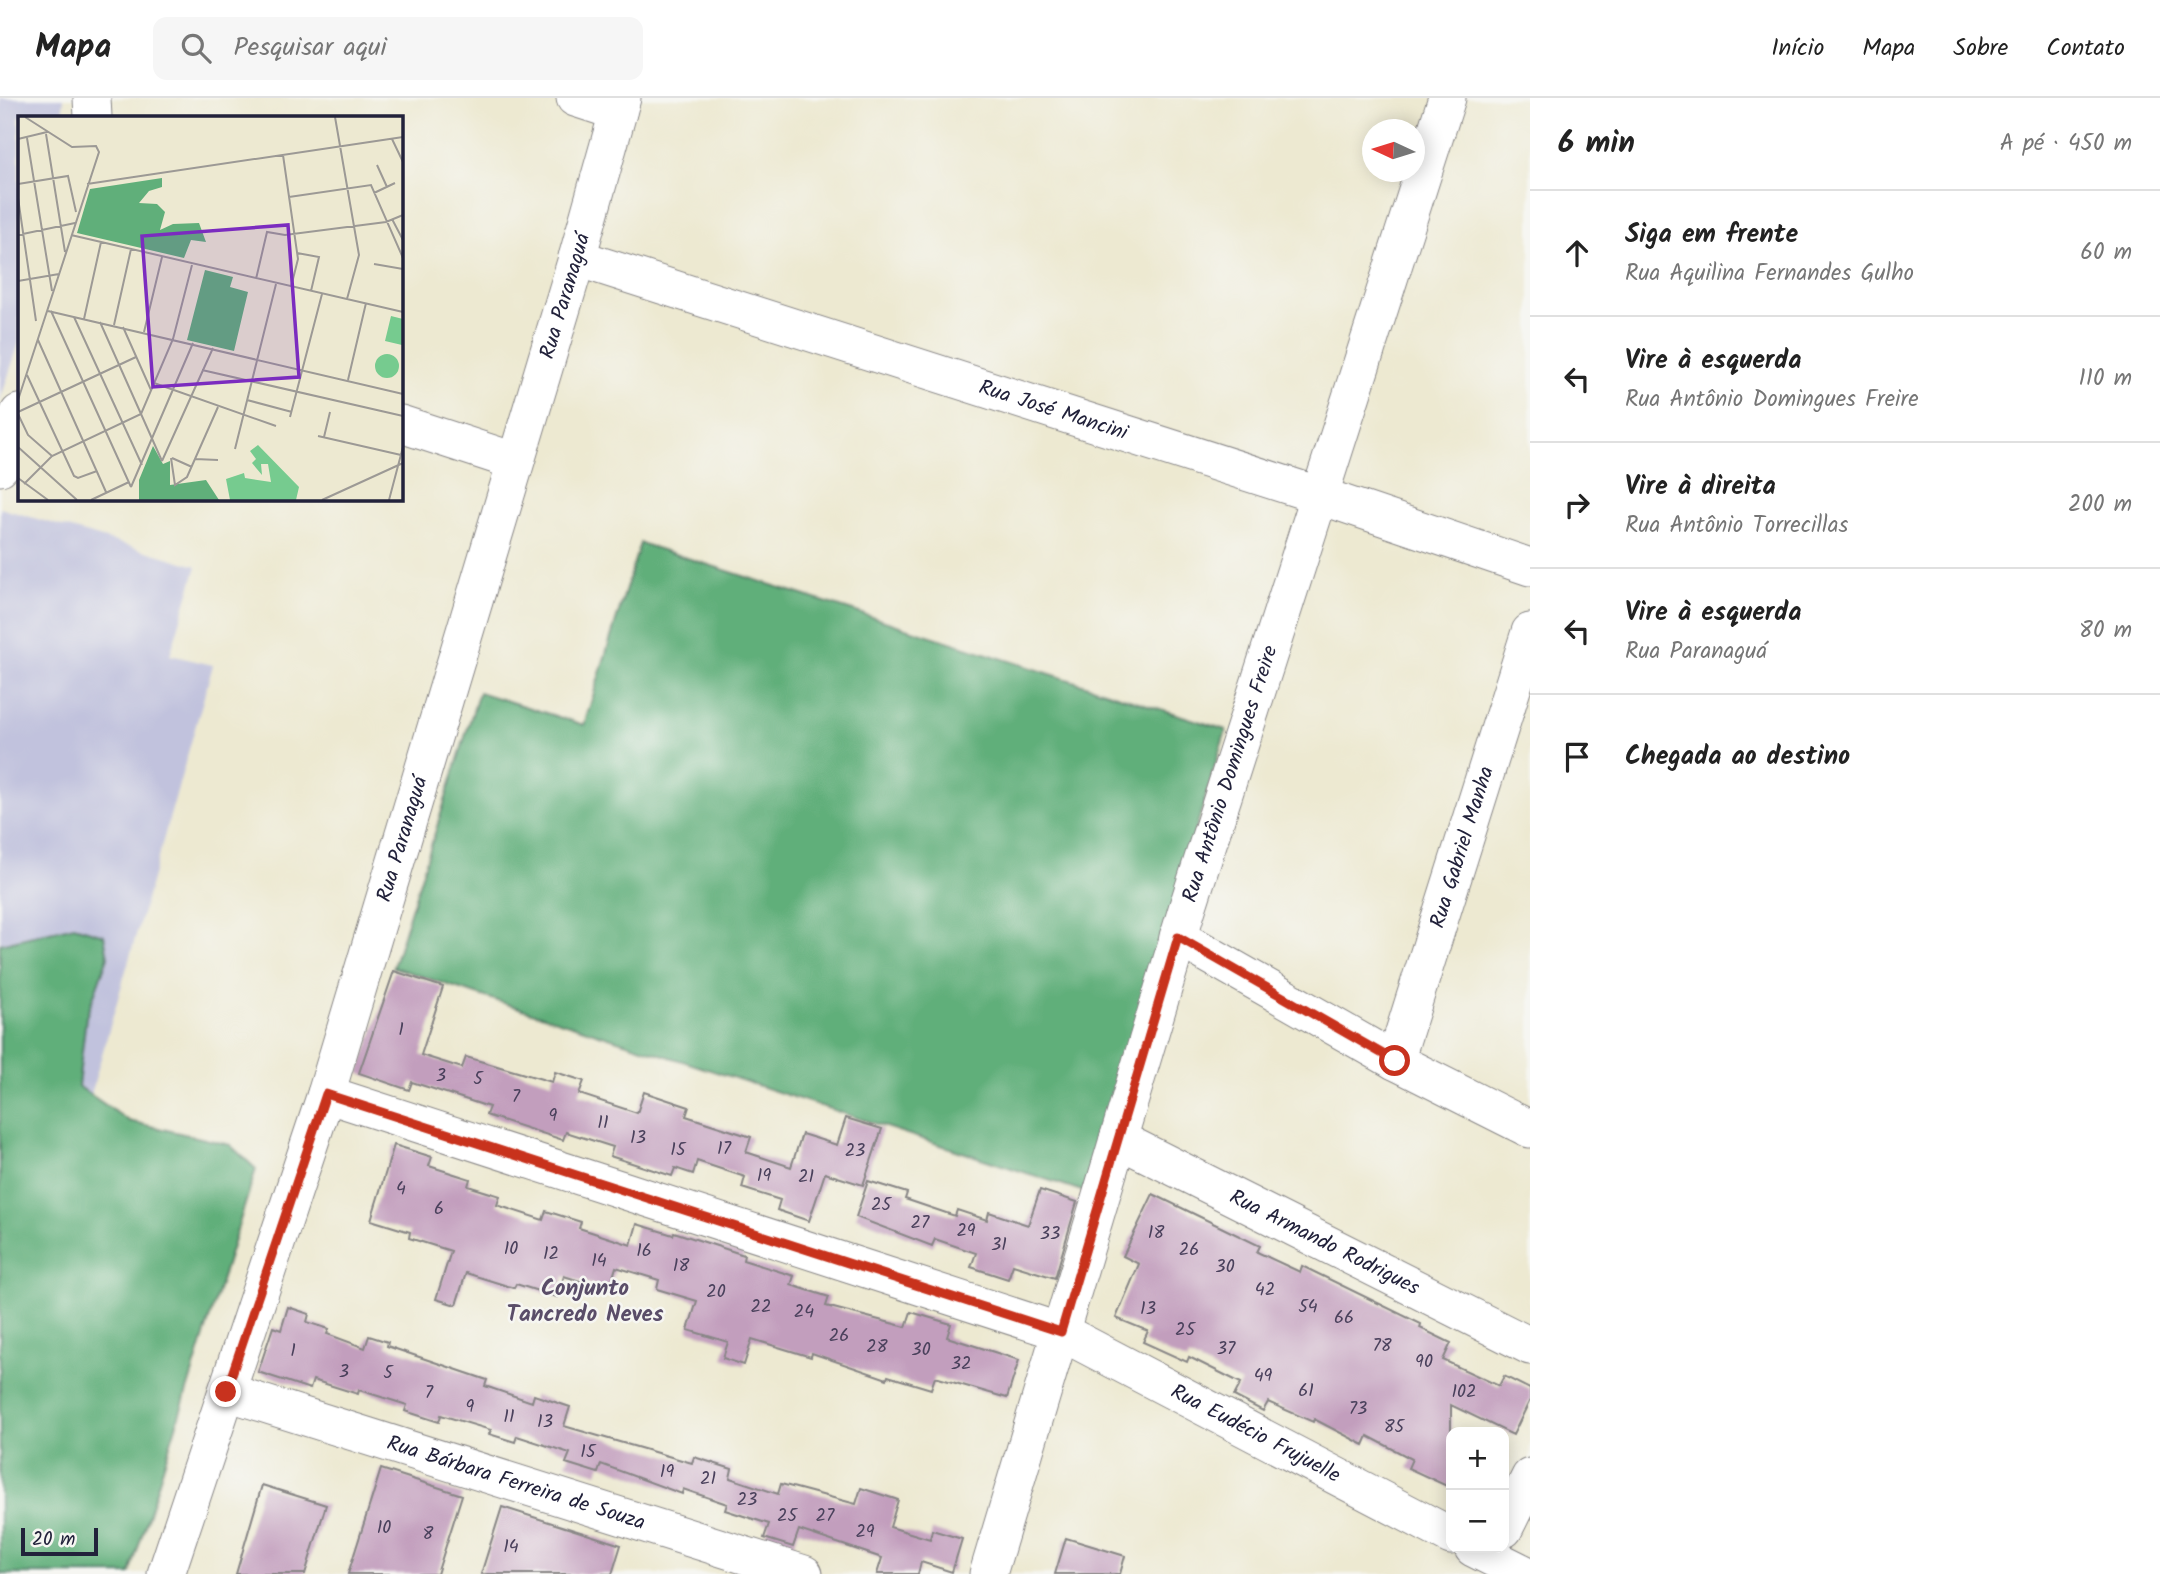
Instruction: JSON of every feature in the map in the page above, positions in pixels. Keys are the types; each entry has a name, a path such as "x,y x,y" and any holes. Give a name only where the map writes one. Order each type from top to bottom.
{"street":[{"path":"92,98 93,116"},
{"path":"575,98 620,105"},
{"name":"Rua Antônio Domingues Freire","path":"988,1574 1178,937 1447,98"},
{"name":"Rua Paranaguá","path":"166,1574 326,1094 577,258 620,105"},
{"name":"Rua José Mancini","path":"577,258 1318,495 1530,567"},
{"path":"0,467 18,416"},
{"path":"402,424 514,461"},
{"name":"Rua Gabriel Manha","path":"1395,1061 1530,632"},
{"path":"1178,937 1395,1061 1530,1129"},
{"name":"Rua Eudécio Frujuelle","path":"326,1094 1061,1332 1446,1533"},
{"name":"Rua Armando Rodrigues","path":"1118,1139 1530,1346"},
{"name":"Rua Bárbara Ferreira de Souza","path":"226,1392 804,1574"},
{"path":"1509,1513 1530,1477"},
{"path":"1500,1553 1525,1574"}],"shaded area":[{"path":"0,98 64,98 62,116 18,116 18,346 0,401"},
{"path":"0,508 197,566 170,655 213,665 32,1300 0,1302"}],"green space":[{"path":"640,543 1226,730 1085,1192 393,967 479,692 584,725"},
{"path":"74,926 104,935 108,957 86,1017 78,1086 129,1121 230,1145 256,1169 130,1574 0,1574 0,944"}],"building":[{"path":"394,971 443,987 421,1055 462,1068 466,1057 552,1082 555,1072 584,1081 579,1094 637,1113 644,1092 689,1107 686,1116 751,1137 746,1152 791,1167 802,1134 837,1145 846,1118 882,1129 863,1185 825,1173 809,1221 777,1210 780,1200 742,1188 745,1177 697,1161 693,1174 675,1168 672,1176 610,1156 613,1147 566,1132 563,1140 486,1115 489,1107 412,1082 409,1090 359,1073"},
{"path":"394,1145 432,1157 429,1166 470,1179 468,1186 500,1196 497,1205 543,1220 546,1211 581,1222 579,1228 631,1245 637,1224 673,1235 674,1232 744,1255 743,1260 794,1276 791,1285 829,1297 826,1306 906,1327 911,1312 951,1324 947,1337 1019,1360 1007,1398 935,1377 931,1389 888,1376 887,1379 812,1353 811,1357 752,1339 744,1365 723,1358 728,1342 688,1330 697,1301 657,1289 659,1280 616,1267 609,1290 564,1276 557,1297 516,1284 514,1288 466,1273 456,1305 436,1299 451,1251 409,1238 410,1232 371,1220"},
{"path":"868,1181 907,1193 905,1199 955,1216 957,1210 987,1220 989,1212 1028,1225 1040,1190 1077,1202 1055,1278 1013,1265 1008,1279 971,1267 976,1253 935,1239 932,1246 856,1217"},
{"path":"1153,1194 1260,1246 1257,1252 1300,1272 1302,1266 1421,1324 1420,1328 1451,1343 1443,1360 1499,1386 1504,1376 1530,1389 1530,1400 1513,1435 1509,1433 1509,1427 1496,1427 1451,1405 1451,1427 1446,1427 1446,1486 1408,1468 1412,1459 1368,1436 1364,1445 1314,1419 1313,1422 1268,1402 1263,1411 1234,1396 1241,1383 1189,1357 1187,1362 1143,1342 1148,1331 1116,1318 1139,1264 1123,1256"},
{"path":"288,1307 309,1314 307,1322 329,1329 327,1334 365,1348 369,1336 388,1342 387,1346 487,1380 485,1386 532,1402 534,1395 570,1407 564,1426 692,1463 694,1457 732,1469 730,1478 778,1494 781,1484 856,1504 861,1488 898,1500 890,1527 930,1539 932,1530 962,1539 952,1572 921,1562 918,1574 877,1574 882,1558 799,1530 793,1547 764,1538 769,1524 725,1510 727,1504 683,1489 682,1494 601,1464 598,1473 566,1463 570,1453 517,1436 515,1442 489,1434 491,1430 441,1415 439,1422 405,1411 407,1405 359,1390 358,1394 313,1380 310,1389 258,1372 273,1327 281,1330"},
{"path":"381,1469 462,1495 437,1574 348,1574"},
{"path":"262,1485 326,1505 305,1574 236,1574"},
{"path":"502,1507 621,1545 612,1574 481,1574"},
{"path":"1066,1538 1125,1556 1120,1574 1055,1574"}],"district":[{"name":"Conjunto Tancredo Neves","path":"585,1302"}],"route":[{"path":"226,1392 326,1094 1061,1332 1178,937 1395,1061"}]}
